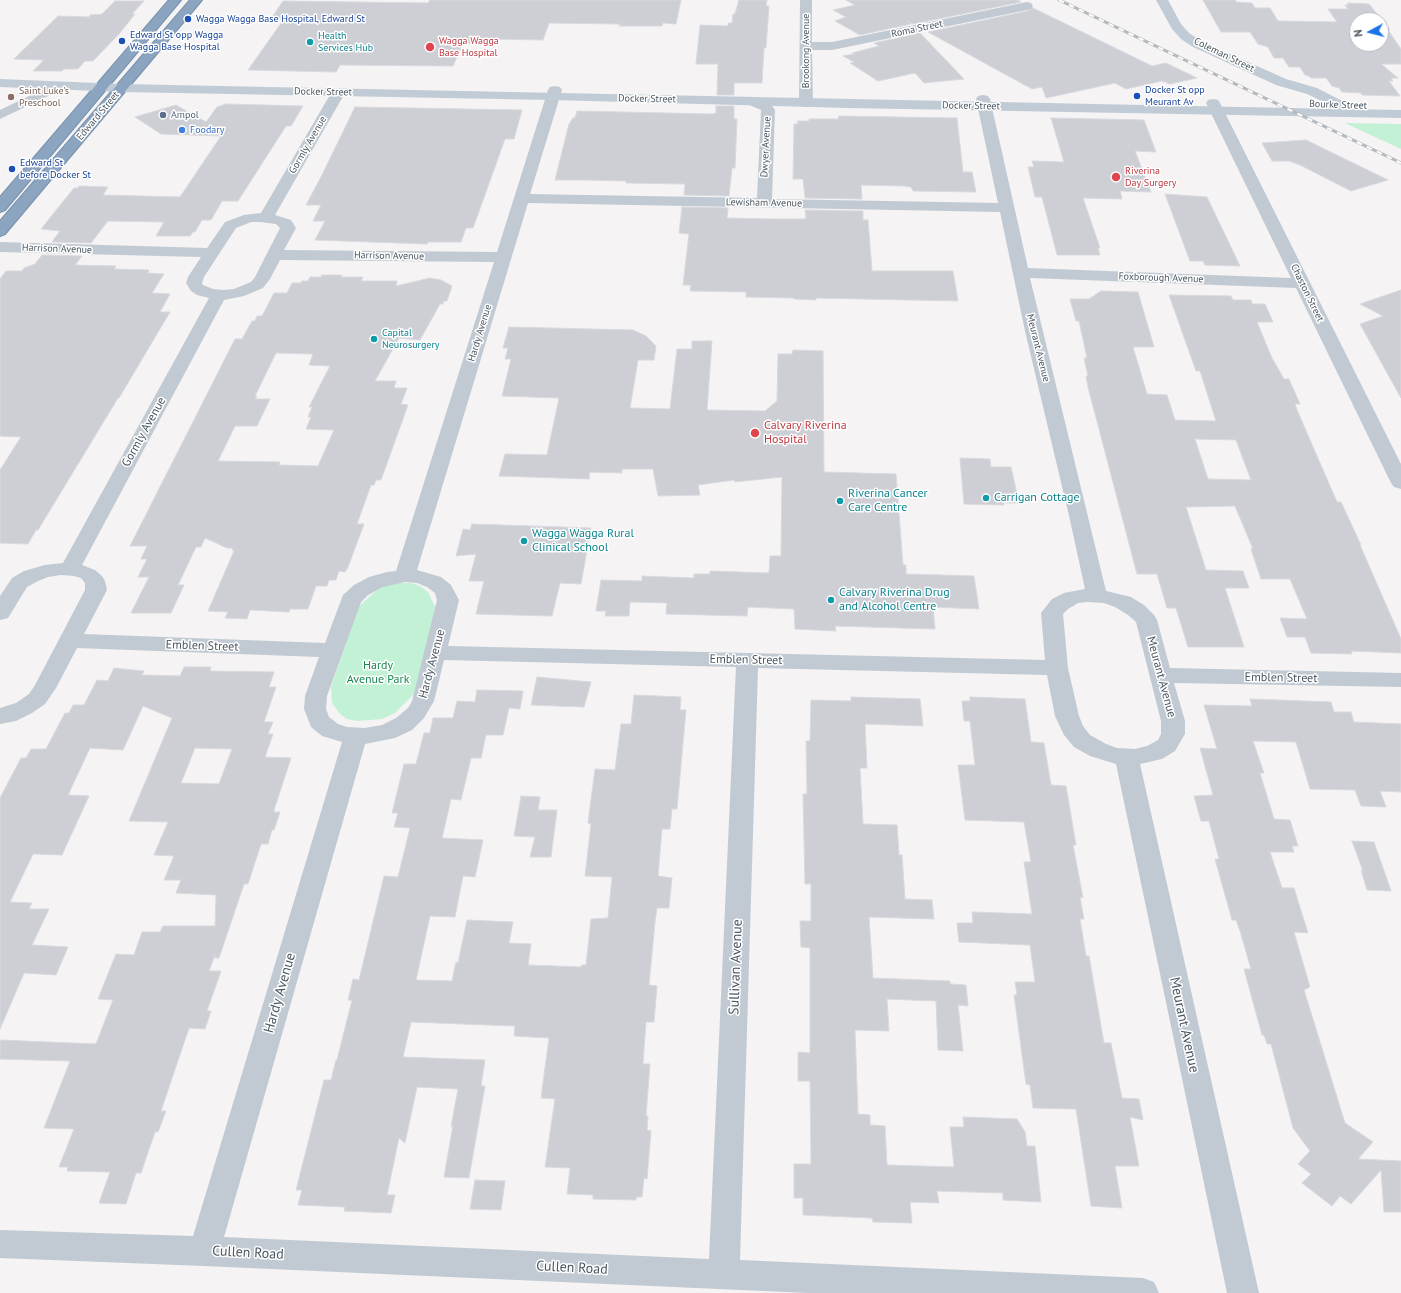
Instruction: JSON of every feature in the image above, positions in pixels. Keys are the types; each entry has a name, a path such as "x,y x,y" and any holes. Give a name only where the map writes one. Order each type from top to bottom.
{"highway":[{"name":"Edward Street","path":"0,207 102,84 175,0"},
{"name":"Edward Street","path":"0,231 196,0"}],"main road":[{"name":"Coleman Street","path":"1162,0 1176,26 1197,44 1281,82 1316,104"},
{"name":"Docker Street","path":"0,77 102,84 338,92 554,93 752,101 806,99"},
{"name":"Coleman Street","path":"1281,82 1312,91 1339,105"},
{"name":"Docker Street","path":"0,83 58,86 102,84"},
{"name":"Docker Street","path":"125,85 1215,107 1294,112"},
{"name":"Docker Street","path":"1215,107 1276,104"},
{"name":"Bourke Street","path":"1276,104 1401,107"},
{"name":"Bourke Street","path":"1294,112 1401,114"}],"street":[{"name":"Brookong Avenue","path":"806,0 806,99"},
{"name":"Roma Street","path":"806,46 832,46 1027,6"},
{"path":"0,115 58,86"},
{"name":"Gormly Avenue","path":"266,217 338,92"},
{"name":"Hardy Avenue","path":"405,576 554,93"},
{"name":"Dwyer Avenue","path":"752,101 765,106 768,110 764,203"},
{"name":"Meurant Avenue","path":"984,103 1020,273 1097,596"},
{"name":"Chaston Street","path":"1215,107 1401,483"},
{"name":"Lewisham Avenue","path":"522,198 1006,208"},
{"path":"266,217 280,220 286,223 288,228 262,279 257,284 238,293 218,294 203,292 197,288 194,283 211,253 230,224 249,218 266,217"},
{"name":"Harrison Avenue","path":"0,248 211,253"},
{"name":"Harrison Avenue","path":"274,255 504,257"},
{"name":"Foxborough Avenue","path":"1020,273 1302,283"},
{"name":"Gormly Avenue","path":"69,570 218,294"},
{"path":"0,613 19,583 31,576 46,571 77,570 88,574 95,581 96,590 46,688 37,699 24,708 8,715 0,716"},
{"name":"Hardy Avenue","path":"405,576 420,577 434,582 444,590 448,600 423,701 416,713 404,724 387,732 356,736 346,735 330,730 319,721 315,709 316,696 334,650 351,600 361,590 387,578 405,576"},
{"name":"Meurant Avenue","path":"1097,596 1123,602 1136,610 1146,620 1173,721 1173,734 1167,744 1154,753 1135,757 1116,756 1098,750 1082,741 1072,729 1067,716 1057,668 1052,613 1060,604 1072,598 1097,596"},
{"name":"Emblen Street","path":"70,641 334,650"},
{"name":"Emblen Street","path":"435,653 1057,668"},
{"name":"Sullivan Avenue","path":"724,1275 747,660"},
{"name":"Emblen Street","path":"1161,675 1401,680"},
{"name":"Hardy Avenue","path":"204,1251 356,736"},
{"name":"Meurant Avenue","path":"1126,756 1242,1293"},
{"name":"Cullen Road","path":"0,1244 204,1251 1143,1293"}],"green space":[{"path":"1345,123 1401,124 1401,149"},
{"name":"Hardy Avenue Park","path":"411,583 420,586 428,592 437,611 414,694 395,713 382,719 357,721 347,719 340,714 332,703 331,687 358,607 376,591 387,585"}],"building":[{"path":"430,0 681,0 676,24 663,23 662,26 619,26 620,24 549,23 543,40 493,39 491,44 463,43 453,66 340,65 336,72 248,70 284,19 271,19 283,1 428,3"},
{"path":"739,0 767,0 766,6 769,6 762,83 734,83 734,95 717,95 718,64 696,64 700,25 728,26 728,23 732,23 733,14 735,14"},
{"path":"846,0 1017,0 1021,2 913,24 908,21 911,24 860,35 835,21 846,17 833,10 855,5"},
{"path":"1203,0 1235,0 1236,2 1252,3 1255,8 1270,8 1278,21 1337,22 1328,9 1348,9 1345,5 1349,5 1347,3 1369,4 1375,12 1349,12 1349,52 1389,52 1389,31 1401,49 1401,64 1381,64 1398,78 1391,78 1393,81 1389,81 1400,96 1362,95 1361,93 1342,92 1339,88 1332,86 1326,78 1311,78 1305,75 1300,67 1289,67 1283,58 1274,58 1268,47 1258,44 1250,32 1221,32"},
{"path":"115,1 144,1 132,14 135,14 119,34 93,61 85,61 78,69 64,69 62,71 33,71 44,60 14,59 58,16 89,17 90,15 102,14"},
{"path":"1033,8 1152,66 1166,63 1197,78 1170,84 1162,81 1126,89 1115,83 1046,98 1042,87 1032,89 928,32 1027,11"},
{"path":"920,33 964,79 924,83 915,73 878,81 850,63 854,62 843,56 879,46 874,43"},
{"path":"226,104 303,106 291,126 286,126 238,201 222,201 211,220 202,220 195,232 193,232 190,236 156,236 164,222 108,221 91,243 52,242 60,231 41,229 74,188 78,188 79,186 108,187 103,195 180,197 221,136 161,134 135,117 176,105 206,122 217,107"},
{"path":"716,106 734,106 734,119 737,119 735,168 732,168 729,196 684,195 685,184 555,180 569,124 573,118 575,118 577,111 712,114 716,113"},
{"path":"355,107 522,110 514,139 505,139 473,228 466,228 461,242 428,242 427,244 315,240 325,221 313,221 321,205 306,205"},
{"path":"839,116 957,118 963,172 972,172 976,192 913,191 911,187 903,186 861,185 862,199 805,198 803,179 793,179 794,124 798,124 797,121 809,121 809,119 838,119"},
{"path":"1051,118 1144,120 1156,152 1135,151 1151,192 1120,191 1122,199 1083,198 1100,248 1098,248 1100,255 1057,255 1042,197 1035,197 1028,167 1034,167 1032,161 1064,162"},
{"path":"1306,140 1388,180 1351,191 1300,165 1289,161 1272,161 1262,143"},
{"path":"1165,194 1207,197 1240,266 1205,265 1203,261 1190,261"},
{"path":"682,207 728,208 727,218 769,219 806,219 805,210 863,211 863,220 868,220 872,271 953,271 958,301 816,298 816,300 746,297 746,292 690,291 691,285 683,285 689,234 679,233"},
{"path":"42,255 82,256 75,265 116,266 114,269 149,270 148,273 164,274 152,293 170,294 160,312 170,312 119,398 28,544 0,543 0,470 21,437 0,436 0,279 6,271 22,271 24,268 35,264"},
{"path":"322,275 342,275 341,277 363,277 361,281 397,281 396,286 430,278 441,280 452,286 447,301 440,304 420,340 399,338 375,381 396,381 394,388 407,388 401,404 408,405 381,480 376,480 374,485 371,485 357,524 364,524 348,567 345,572 339,571 336,580 329,580 327,586 316,586 308,609 290,609 289,612 250,610 247,619 225,618 228,612 208,611 234,551 232,550 233,548 227,548 205,538 201,547 196,547 178,585 184,585 171,613 131,613 149,577 138,577 147,559 141,559 147,546 130,546 235,339 242,339 252,321 255,321 257,316 262,316 274,293 287,293 292,283 308,281 310,277 321,277","holes":["276,353 313,354 309,365 330,366 309,407 312,407 308,417 311,417 306,429 334,430 318,466 279,465 280,462 218,461 235,426 257,426 270,399 255,399 257,396 255,396"]},
{"path":"1401,290 1401,398 1360,324 1383,316 1360,304"},
{"path":"1101,291 1138,292 1154,347 1133,347 1147,394 1167,395 1175,420 1216,421 1200,371 1196,371 1169,295 1231,296 1233,300 1251,300 1252,304 1265,304 1273,322 1257,322 1272,358 1284,379 1289,379 1300,404 1295,404 1297,410 1337,502 1341,502 1361,545 1401,639 1401,653 1351,651 1352,654 1311,653 1305,637 1287,637 1280,618 1307,619 1290,579 1261,579 1251,549 1253,549 1235,506 1186,507 1206,570 1243,571 1249,588 1225,588 1244,647 1188,647 1176,608 1167,608 1157,574 1137,574 1088,387 1086,376 1088,376 1084,358 1087,358 1079,321 1076,321 1070,299 1089,299","holes":["1195,439 1236,440 1251,480 1208,479"]},
{"path":"509,327 633,330 646,336 656,346 654,360 638,360 630,408 670,409 677,349 692,349 692,341 712,341 707,410 765,411 777,401 778,354 792,354 793,350 823,351 824,472 896,474 903,565 906,565 906,574 974,576 979,609 933,607 935,629 835,626 836,631 795,629 794,609 748,607 747,616 666,614 667,603 630,602 629,616 605,616 606,611 596,611 601,580 642,581 642,576 694,578 694,574 710,574 710,571 769,573 770,556 781,556 782,477 735,482 734,480 698,485 700,495 658,496 653,469 622,469 622,473 590,472 589,479 499,476 505,454 547,455 559,398 502,396 511,359 505,359 508,348 503,348"},
{"path":"960,458 990,459 991,467 1011,467 1019,503 1003,503 1004,505 964,504"},
{"path":"472,524 591,528 581,584 560,583 552,616 476,614 484,581 469,581 476,554 456,556 463,529 470,530"},
{"path":"184,667 211,667 210,671 274,672 269,687 276,687 264,722 273,722 268,734 273,734 265,757 291,758 274,810 274,812 280,812 274,830 272,830 268,844 261,844 248,884 244,884 219,958 215,958 215,955 209,971 221,971 207,1011 211,1011 205,1029 189,1028 161,1111 166,1111 158,1132 155,1132 141,1173 136,1173 126,1204 99,1203 110,1172 67,1171 68,1167 59,1167 74,1129 44,1128 70,1061 0,1059 0,1040 96,1044 113,1000 98,999 116,954 134,955 142,932 160,932 163,926 215,926 216,895 176,893 181,880 164,880 174,856 154,855 168,822 129,821 172,718 143,706 123,750 90,748 68,795 89,796 62,855 33,854 10,902 32,903 29,909 49,909 32,945 68,947 56,975 24,973 0,1029 0,798 21,758 26,758 31,749 46,749 65,713 69,713 73,705 84,705 97,680 108,681 114,668 144,671 142,675 180,676","holes":["195,748 232,749 219,784 181,783"]},
{"path":"537,677 591,682 584,707 531,705"},
{"path":"477,690 523,691 520,709 509,708 503,735 486,735 481,758 471,758 461,800 451,799 442,838 483,840 475,877 463,876 455,917 430,916 416,980 452,981 456,962 458,963 467,920 513,922 509,943 531,944 528,965 581,967 582,965 586,965 591,919 608,918 612,877 585,876 591,824 588,823 595,769 615,770 621,724 631,724 634,695 681,697 680,710 686,710 677,809 672,809 670,829 662,829 658,876 672,878 669,908 657,908 649,985 657,986 654,1022 646,1022 643,1064 650,1064 646,1116 648,1116 647,1130 651,1131 647,1179 644,1178 642,1197 636,1197 636,1200 593,1199 593,1195 567,1194 570,1168 545,1167 555,1099 541,1098 549,1038 514,1036 515,1026 411,1022 403,1057 485,1060 481,1086 485,1086 469,1178 444,1177 458,1089 417,1087 405,1143 399,1138 387,1195 395,1195 391,1213 344,1211 345,1207 298,1205 302,1190 296,1190 324,1080 331,1080 337,1060 352,1000 348,1000 353,979 359,980 384,876 398,877 410,828 394,827 398,813 392,813 404,764 416,764 424,733 430,733 433,718 453,718 457,701 475,702"},
{"path":"851,697 920,699 923,726 865,724 867,768 860,768 863,824 897,825 899,855 902,855 905,899 932,900 934,919 869,917 873,978 950,981 950,984 966,985 968,1006 958,1005 963,1051 938,1050 936,1001 887,999 889,1031 855,1030 858,1114 870,1115 870,1125 885,1126 887,1165 954,1167 950,1127 964,1127 963,1117 1017,1119 1025,1132 1027,1146 1035,1146 1041,1202 1003,1200 1003,1193 937,1191 939,1203 910,1202 912,1223 873,1222 872,1218 803,1215 803,1198 794,1198 794,1164 811,1164 810,1081 798,1081 798,1052 810,1053 810,948 801,947 800,921 811,921 811,884 805,884 803,794 807,794 806,741 810,741 811,700 851,701"},
{"path":"970,697 1025,699 1031,742 1044,743 1051,785 1066,786 1076,845 1073,845 1083,898 1080,897 1084,919 1080,919 1086,956 1089,956 1104,1043 1111,1043 1122,1098 1139,1099 1143,1120 1130,1117 1139,1166 1115,1166 1122,1208 1091,1206 1076,1109 1033,1108 1030,1085 1026,1084 1014,995 1017,995 1015,982 1035,982 1030,945 959,942 957,923 973,923 972,912 1032,914 1024,862 1031,862 1024,822 965,820 958,765 975,765 970,721 964,721 962,701 970,701"},
{"path":"1250,699 1331,702 1334,712 1351,712 1354,722 1401,724 1401,792 1380,791 1386,807 1361,806 1355,790 1310,789 1296,742 1253,741 1264,773 1260,773 1274,819 1290,820 1298,846 1292,846 1294,852 1270,852 1282,888 1294,888 1308,933 1294,932 1310,987 1304,990 1345,1123 1373,1142 1358,1159 1401,1161 1401,1212 1384,1212 1381,1170 1351,1204 1340,1196 1332,1206 1302,1183 1311,1174 1298,1164 1310,1151 1293,1128 1271,1044 1267,1044 1264,1035 1262,1035 1244,969 1251,969 1236,920 1232,920 1215,859 1219,859 1209,821 1201,821 1194,796 1213,795 1200,748 1217,749 1204,705 1252,706"},
{"path":"521,796 540,797 538,810 557,810 551,857 530,857 535,837 514,836"},
{"path":"1352,841 1374,842 1391,891 1367,890 1361,870 1363,871"},
{"path":"475,1180 505,1181 501,1210 470,1209"}],"railway":[{"path":"1059,0 1401,163"}],"place":[{"name":"Wagga Wagga Base Hospital, Edward St","path":"188,19"},
{"name":"Edward St opp Wagga Wagga Base Hospital","path":"122,41"},
{"name":"Health Services Hub","path":"310,42"},
{"name":"Wagga Wagga Base Hospital","path":"430,47"},
{"name":"Docker St opp Meurant Av","path":"1137,96"},
{"name":"Saint Luke’s Preschool","path":"11,97"},
{"name":"Ampol","path":"163,115"},
{"name":"Foodary","path":"182,130"},
{"name":"Edward St before Docker St","path":"12,169"},
{"name":"Riverina Day Surgery","path":"1116,177"},
{"name":"Capital Neurosurgery","path":"374,339"},
{"name":"Calvary Riverina Hospital","path":"755,433"},
{"name":"Carrigan Cottage","path":"986,498"},
{"name":"Riverina Cancer Care Centre","path":"840,501"},
{"name":"Wagga Wagga Rural Clinical School","path":"524,541"},
{"name":"Calvary Riverina Drug and Alcohol Centre","path":"831,600"}]}
